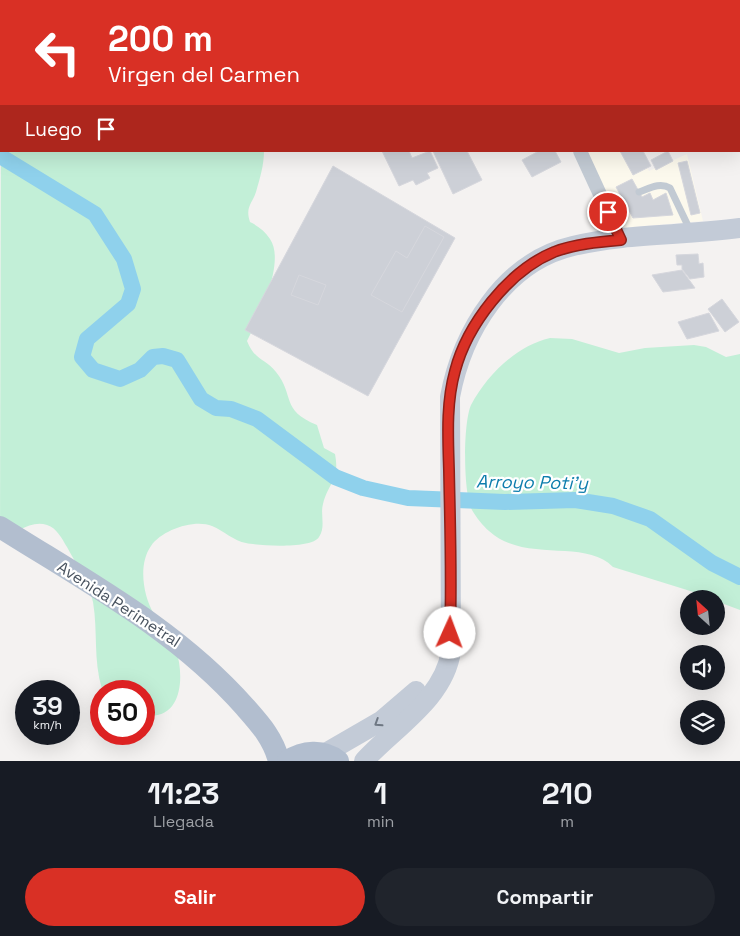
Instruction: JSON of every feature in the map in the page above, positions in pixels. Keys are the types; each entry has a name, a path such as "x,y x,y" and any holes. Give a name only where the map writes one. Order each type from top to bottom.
{"main road":[{"path":"364,761 427,700 442,681 449,665 450,397 455,371 465,344 478,319 494,299 531,265 552,253 572,246 740,228"},
{"name":"Avenida Perimetral","path":"0,528 159,627 218,677 270,736 294,757"},
{"path":"294,757 331,757 400,707 438,667 444,655 450,633"},
{"name":"Avenida Perimetral","path":"270,736 279,761"}],"street":[{"path":"580,152 621,240"}],"lane":[{"path":"639,192 658,185 665,185 670,188 691,233"},
{"path":"608,212 623,200"}],"shaded area":[{"path":"581,152 639,152 649,171 687,154 703,221 620,228"}],"green space":[{"path":"1,152 264,152 262,172 248,213 250,222 261,229 270,239 274,249 275,262 269,290 247,341 253,352 272,367 282,380 290,402 298,414 317,425 324,448 335,454 335,476 325,496 322,512 323,525 319,537 314,541 297,545 273,546 253,544 237,540 212,526 196,524 179,527 156,540 147,553 144,562 145,589 150,607 176,650 179,661 180,684 178,695 173,705 166,712 155,715 155,680 100,680 91,595 78,567 56,531 51,526 35,524 0,537"},
{"path":"550,338 572,339 619,353 645,348 694,345 706,347 726,357 740,354 740,610 725,604 725,590 687,590 613,567 601,558 587,554 520,546 504,541 482,524 472,510 467,489 465,442 468,414 471,405 494,373 514,355 538,342"}],"building":[{"path":"382,152 409,152 412,158 430,152 438,168 427,173 430,178 416,185 413,180 399,186"},
{"path":"433,152 468,152 482,180 453,194"},
{"path":"537,152 556,152 561,162 532,177 522,160"},
{"path":"621,152 644,152 651,166 633,175"},
{"path":"668,152 673,161 656,170 651,160"},
{"path":"687,161 700,213 691,215 678,163"},
{"path":"333,166 455,238 368,396 245,330"},
{"path":"632,179 642,197 650,193 653,200 666,193 673,215 633,218 616,187"},
{"path":"425,226 444,237 402,312 371,295 396,251 407,258"},
{"path":"698,254 699,264 703,263 704,277 690,279 682,269 682,265 677,265 676,255"},
{"path":"682,270 695,288 663,292 652,275"},
{"path":"299,275 326,285 318,305 291,295"},
{"path":"722,299 739,322 725,332 708,309"},
{"path":"709,313 719,331 687,339 678,322"}],"waterway":[{"name":"Arroyo Poti'y","path":"0,156 95,214 124,259 133,289 128,304 87,339 82,357 93,370 120,379 140,370 153,357 163,356 177,360 201,399 216,408 231,409 257,419 335,477 363,488 408,498 505,502 575,500 613,506 650,519 712,563 740,577"}],"route":[{"path":"450,633 452,592 448,420 455,371 465,344 478,319 494,299 531,265 552,253 572,246 621,240 608,212"}]}
